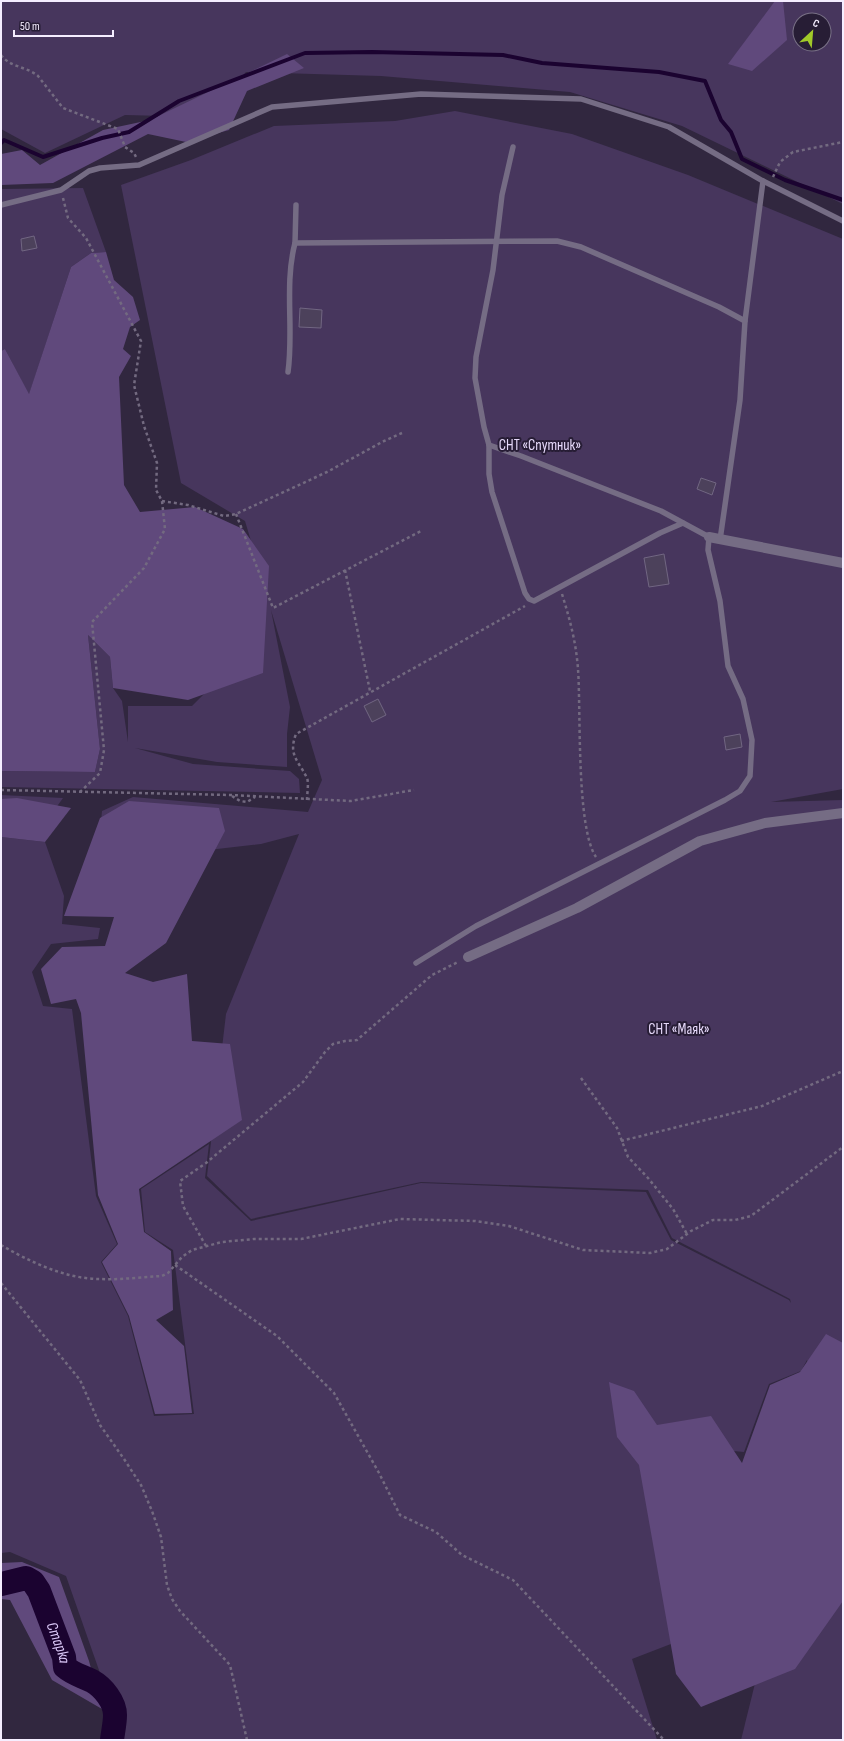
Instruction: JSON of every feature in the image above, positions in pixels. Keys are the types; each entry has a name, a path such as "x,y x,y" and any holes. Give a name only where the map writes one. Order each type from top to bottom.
{"street":[{"path":"709,537 843,563"},
{"path":"468,957 577,908 700,841 765,823 843,813"}],"lane":[{"path":"1,205 15,200 61,190 89,171 100,168 139,165 272,108 420,94 581,99 669,127 763,181 843,221"},
{"path":"513,147 502,195 495,242 493,270 476,357 475,378 484,427 489,445 489,474 492,492 525,593 529,599 534,601 660,532 683,523"},
{"path":"720,540 740,400 745,321 763,181"},
{"path":"288,372 290,359 289,308 292,255 295,243 296,205"},
{"path":"295,243 557,241 581,247 719,307 745,321"},
{"path":"416,963 476,926 599,862 725,800 740,791 750,776 752,740 743,699 728,666 720,601 708,550 709,537 661,511 489,445"}],"path":[{"path":"1,55 6,61 33,72 38,76 63,108 118,129 125,147 134,153 139,165"},
{"path":"776,172 780,162 793,152 843,142"},
{"path":"61,190 68,218 86,238 141,341 134,385 144,426 157,462 156,490 162,501 165,529 144,568 92,622 104,750 100,773 80,792"},
{"path":"162,501 188,505 224,516 236,514 327,472 384,441 402,433"},
{"path":"236,514 273,608 421,531"},
{"path":"346,570 370,691"},
{"path":"560,587 574,629 578,669 583,804 590,849 599,862"},
{"path":"307,800 308,779 295,759 292,744 296,734 370,691 534,601"},
{"path":"1,790 231,795 351,801 414,790"},
{"path":"231,795 240,801 248,802 256,796"},
{"path":"206,1246 183,1206 180,1181 206,1163 303,1082 333,1044 358,1040 432,975 468,957"},
{"path":"621,1141 762,1106 843,1071"},
{"path":"581,1078 617,1128 628,1157 648,1178 673,1209 687,1234"},
{"path":"1,1245 51,1269 79,1277 100,1279 162,1276 168,1273 175,1264 192,1250 222,1242 254,1239 301,1239 400,1218 475,1221 509,1226 583,1250 650,1253 667,1250 687,1234 713,1220 735,1220 751,1216 843,1147"},
{"path":"175,1264 277,1336 334,1393 379,1473 400,1515 436,1532 462,1555 513,1580 664,1740"},
{"path":"1,1283 80,1380 100,1425 141,1485 161,1537 168,1585 172,1599 180,1611 230,1665 247,1740"}],"green space":[{"path":"1,1 843,1 843,204 682,126 570,92 381,76 246,72 206,117 125,115 45,153 1,129"},
{"path":"455,111 572,134 688,175 843,239 843,789 771,802 843,800 843,1487 807,1360 801,1371 769,1384 744,1452 652,1443 676,1642 632,1659 657,1740 119,1740 122,1708 100,1673 66,1576 10,1552 1,1553 1,837 45,842 64,896 62,924 100,928 98,939 51,944 32,972 43,1006 72,1009 96,1196 117,1244 101,1262 128,1316 154,1416 194,1414 173,1250 145,1232 141,1189 209,1144 205,1178 251,1221 421,1183 646,1192 671,1240 789,1300 791,1303 790,1299 672,1238 648,1190 421,1182 251,1219 207,1176 226,1014 299,834 261,844 191,852 98,852 102,811 133,797 308,812 322,780 271,610 290,707 287,734 287,767 217,762 135,748 193,764 290,771 299,779 300,793 1,787 1,771 95,772 100,749 88,635 110,657 113,688 122,701 128,742 128,706 192,706 225,673 248,558 268,598 245,521 181,483 121,185 191,160 274,126 395,121"},
{"path":"83,188 106,252 91,253 71,267 29,395 5,349 1,351 1,189"},
{"path":"1,795 63,798 43,826 1,823"},
{"path":"843,1529 843,1740 741,1740 772,1615"}],"shaded area":[{"path":"775,1 783,1 787,40 752,71 728,64"},
{"path":"287,54 304,68 247,91 229,130 186,142 148,134 53,183 1,185 1,154 22,150 40,165 103,130 150,120"},
{"path":"106,252 114,280 133,297 140,320 130,327 123,349 131,356 119,377 124,485 140,512 195,507 243,529 269,566 263,673 188,700 113,688 110,657 88,635 100,749 95,772 1,771 1,351 5,349 29,394 71,267 91,253"},
{"path":"17,798 71,808 45,842 1,837 1,799"},
{"path":"129,801 219,808 225,831 166,943 125,973 153,982 187,974 192,1041 230,1044 242,1120 139,1189 144,1232 171,1251 173,1310 156,1320 184,1346 192,1413 155,1414 129,1316 102,1262 118,1244 98,1195 81,1013 76,999 51,1004 41,969 62,947 105,946 114,917 64,916 100,818"},
{"path":"826,1334 843,1343 843,1601 795,1669 701,1707 676,1674 639,1465 617,1437 609,1382 634,1391 657,1425 711,1416 742,1463 770,1385 800,1372"},
{"path":"22,1562 59,1577 89,1661 102,1709 52,1680 10,1600 1,1599 1,1563"}],"building":[{"path":"34,236 37,248 22,251 21,239"},
{"path":"300,308 322,310 321,328 299,327"},
{"path":"701,478 716,483 712,495 697,489"},
{"path":"664,554 669,584 649,587 644,558"},
{"path":"378,699 386,715 372,722 364,706"},
{"path":"740,734 742,747 726,750 724,737"}],"waterway":[{"path":"1,143 4,140 43,157 102,138 129,132 179,101 305,53 372,52 503,55 542,63 659,72 705,81 721,120 731,132 742,159 785,180 843,200"},
{"name":"Старка","path":"1,1584 26,1578 33,1582 39,1591 64,1657 65,1667 92,1681 104,1691 111,1700 115,1715 112,1740"}],"park label":[{"name":"СНТ «Спутник»","path":"540,445"},
{"name":"СНТ «Маяк»","path":"679,1029"}]}
